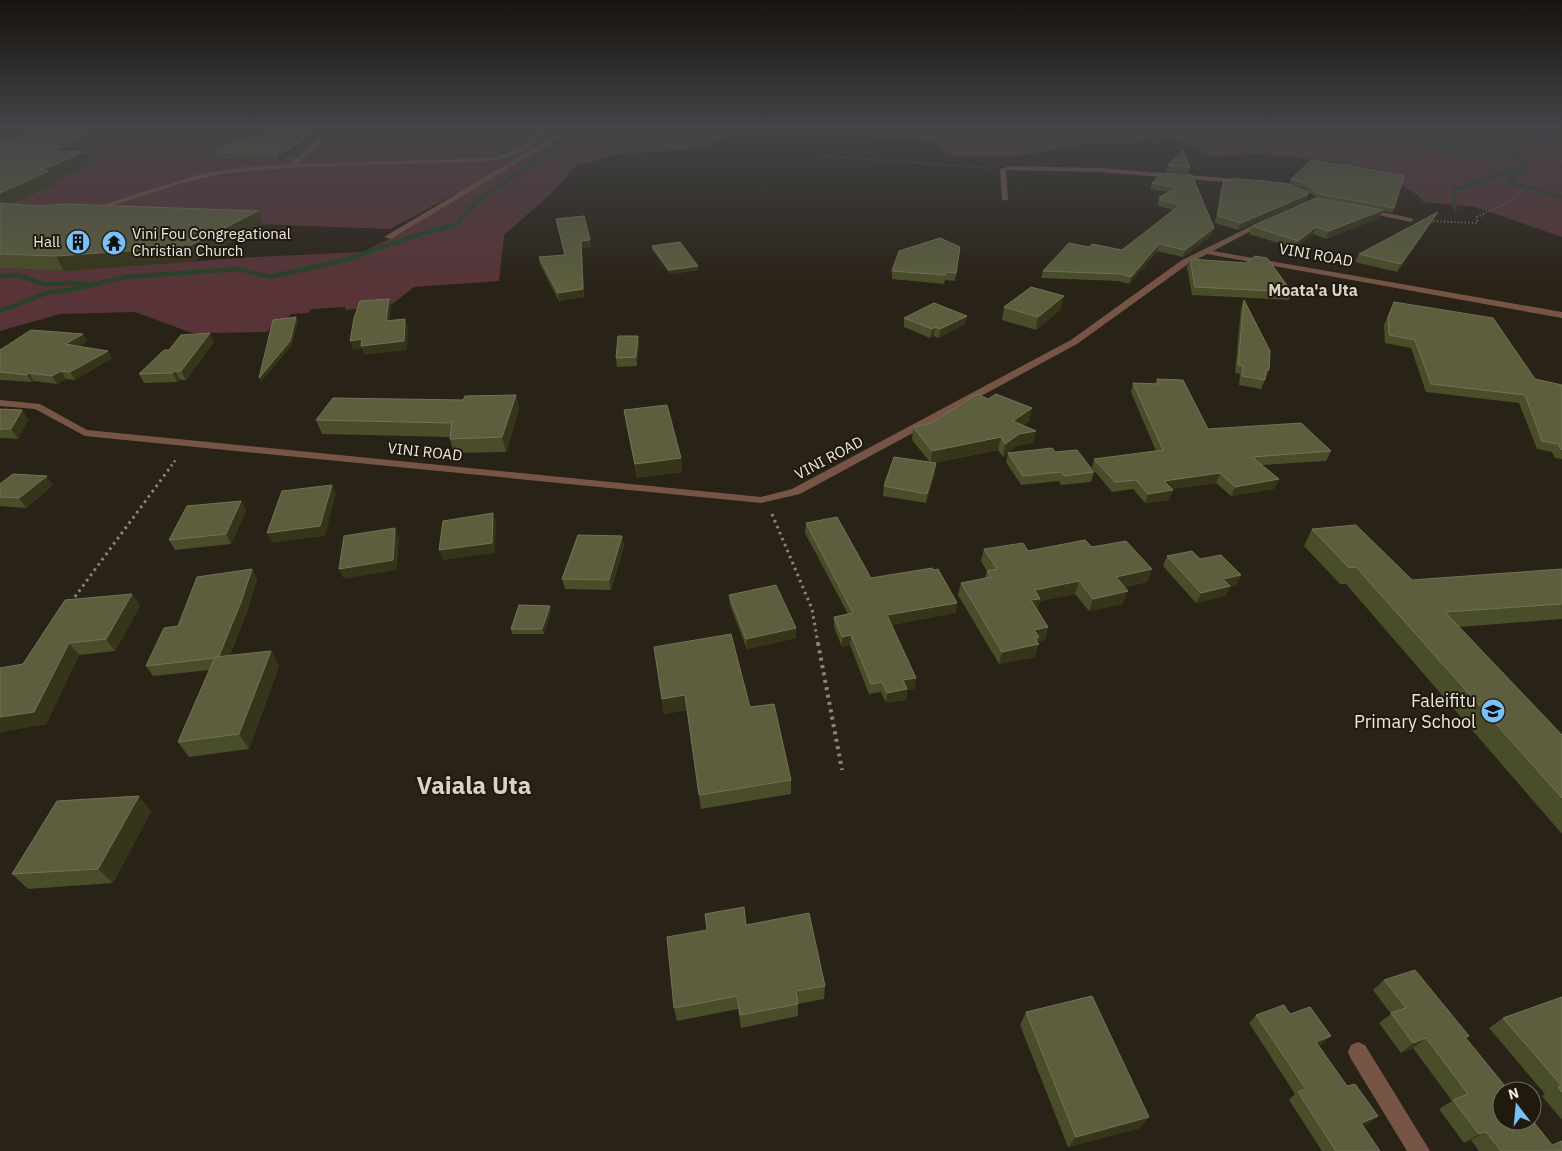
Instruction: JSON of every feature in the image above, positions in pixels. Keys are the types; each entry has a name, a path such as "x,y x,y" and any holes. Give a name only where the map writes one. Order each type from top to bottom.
{"street":[{"path":"83,211 190,179"},
{"path":"388,237 486,179"},
{"path":"1004,179 1005,199"},
{"path":"1204,179 1255,183"},
{"path":"1356,210 1411,220"},
{"path":"1206,252 1274,218"},
{"name":"VINI ROAD","path":"0,403 37,406 85,433 761,500 796,492 1074,342 1185,262 1206,252 1562,315"},
{"path":"1358,1052 1418,1151"}],"path":[{"path":"1411,220 1477,223 1477,217 1514,200 1528,182 1533,179"},
{"path":"69,605 188,443"},
{"path":"761,500 775,518 812,609 842,770"}],"shaded area":[{"path":"0,179 484,179 390,229 0,215"},
{"path":"484,179 565,179 553,192 504,235 499,281 414,287 391,305 346,310 345,307 312,309 308,313 291,314 286,319 276,320 267,332 192,333 135,312 60,314 0,331 0,268 64,271 253,257 362,252 402,233"},
{"path":"1392,179 1562,179 1562,237 1475,207 1423,202 1419,196"}],"building":[{"path":"0,179 32,179 0,193"},
{"path":"1156,179 1194,179 1214,228 1185,250 1159,244 1131,277 1121,274 1043,271 1069,243 1089,247 1092,244 1122,250 1180,205 1160,200 1163,198 1159,197 1178,188 1152,183"},
{"path":"1234,179 1240,179 1288,184 1309,192 1307,195 1241,223 1218,216 1224,180 1233,181"},
{"path":"1291,179 1403,179 1394,208 1319,194 1306,184"},
{"path":"1316,198 1383,210 1329,231 1316,227 1298,241 1252,226"},
{"name":"Vini Fou Congregational Christian Church","path":"0,203 37,206 66,204 258,211 187,247 56,256 0,254"},
{"path":"1438,212 1401,264 1359,254"},
{"path":"584,216 590,240 581,241 583,289 558,293 539,257 565,255 556,219"},
{"path":"940,238 960,247 956,273 946,272 945,275 892,271 899,251"},
{"path":"680,242 698,266 669,270 652,246"},
{"path":"1255,256 1267,258 1292,292 1195,287 1190,259 1246,263"},
{"path":"1031,287 1064,296 1038,317 1004,307"},
{"path":"389,299 386,321 405,319 404,341 361,346 362,339 350,341 354,318 360,301"},
{"path":"1244,300 1270,351 1269,370 1266,370 1265,380 1242,376 1243,366 1238,365"},
{"path":"1394,302 1493,318 1535,379 1562,385 1562,450 1558,444 1542,441 1525,395 1431,384 1415,340 1389,335 1388,317"},
{"path":"934,303 967,316 940,329 935,327 932,329 904,318"},
{"path":"296,317 290,341 259,378 273,320"},
{"path":"31,330 83,334 65,344 108,351 70,372 61,371 52,376 0,372 0,350"},
{"path":"210,333 181,371 139,374 164,350 169,350 181,335"},
{"path":"618,336 638,336 636,357 616,358"},
{"path":"1157,379 1183,380 1208,429 1301,423 1331,451 1252,457 1279,479 1235,487 1220,473 1164,481 1173,490 1148,494 1136,480 1115,482 1094,459 1163,450 1133,383 1159,384"},
{"path":"977,394 988,399 996,394 1032,408 1013,421 1036,431 1019,434 1005,444 1001,437 932,451 913,427 932,423"},
{"path":"516,395 502,437 450,439 452,420 450,423 316,420 333,398 463,400 465,396"},
{"path":"667,405 681,458 635,464 624,410"},
{"path":"0,409 22,410 11,429 0,429"},
{"path":"1052,448 1055,452 1077,450 1094,472 1064,476 1061,472 1023,476 1008,453"},
{"path":"894,457 936,463 927,494 884,486"},
{"path":"13,474 47,476 19,498 0,497 0,484"},
{"path":"332,485 320,526 267,533 282,491"},
{"path":"241,501 226,534 169,540 187,506"},
{"path":"493,513 492,543 439,550 443,521"},
{"path":"837,517 871,578 932,568 933,570 938,569 957,603 887,615 916,678 903,680 907,689 887,693 882,682 871,684 851,635 842,637 834,617 853,613 806,523"},
{"path":"1356,525 1412,580 1562,569 1562,604 1445,612 1562,735 1562,798 1356,567 1349,568 1312,529"},
{"path":"395,528 393,560 339,569 344,536"},
{"path":"578,535 622,536 609,580 562,579"},
{"path":"1085,540 1092,547 1126,541 1152,569 1116,577 1128,591 1093,599 1079,581 1035,590 1040,599 1031,600 1048,627 1034,630 1039,637 1034,638 1039,644 1002,652 961,583 991,577 987,571 997,569 984,549 1023,543 1028,551"},
{"path":"1192,551 1200,559 1221,555 1241,575 1223,579 1230,586 1201,593 1167,556"},
{"path":"252,569 219,656 146,666 164,628 178,626 197,577"},
{"path":"776,585 796,628 746,639 729,595"},
{"path":"132,594 106,639 69,643 34,712 0,717 0,668 23,664 65,600"},
{"path":"519,605 550,606 542,629 511,629"},
{"path":"731,634 750,707 774,704 791,780 699,795 685,695 662,699 654,647"},
{"path":"271,651 239,734 178,742 215,657"},
{"path":"139,796 98,869 12,874 57,801"},
{"path":"744,907 746,925 809,913 825,986 796,991 798,1004 740,1015 737,996 674,1008 667,937 707,930 705,914"},
{"path":"1415,970 1469,1036 1465,1037 1501,1081 1492,1081 1492,1131 1541,1131 1552,1145 1562,1141 1562,1151 1501,1151 1486,1132 1479,1134 1453,1100 1468,1094 1426,1038 1413,1043 1391,1013 1406,1008 1384,980"},
{"path":"1092,996 1149,1117 1076,1137 1026,1012"},
{"path":"1562,997 1562,1092 1558,1087 1561,1085 1503,1018"},
{"path":"1284,1005 1290,1014 1310,1007 1331,1036 1316,1042 1347,1086 1355,1084 1378,1116 1361,1123 1380,1151 1336,1151 1298,1092 1306,1089 1256,1015"}],"waterway":[{"path":"465,214 476,202 510,179"},
{"path":"1455,210 1454,190 1487,179"},
{"path":"1511,179 1507,182 1562,197"},
{"path":"0,311 49,292 70,290 125,277 238,269 270,277 345,260 423,233 455,225 466,213"},
{"path":"0,276 17,275 44,284 86,283"}],"place":[{"name":"Hall","path":"78,242"},
{"name":"Vini Fou Congregational Christian Church","path":"114,243"},
{"name":"Faleifitu Primary School","path":"1493,711"}],"district":[{"name":"Moata'a Uta","path":"1313,290"},
{"name":"Vaiala Uta","path":"474,786"}]}
